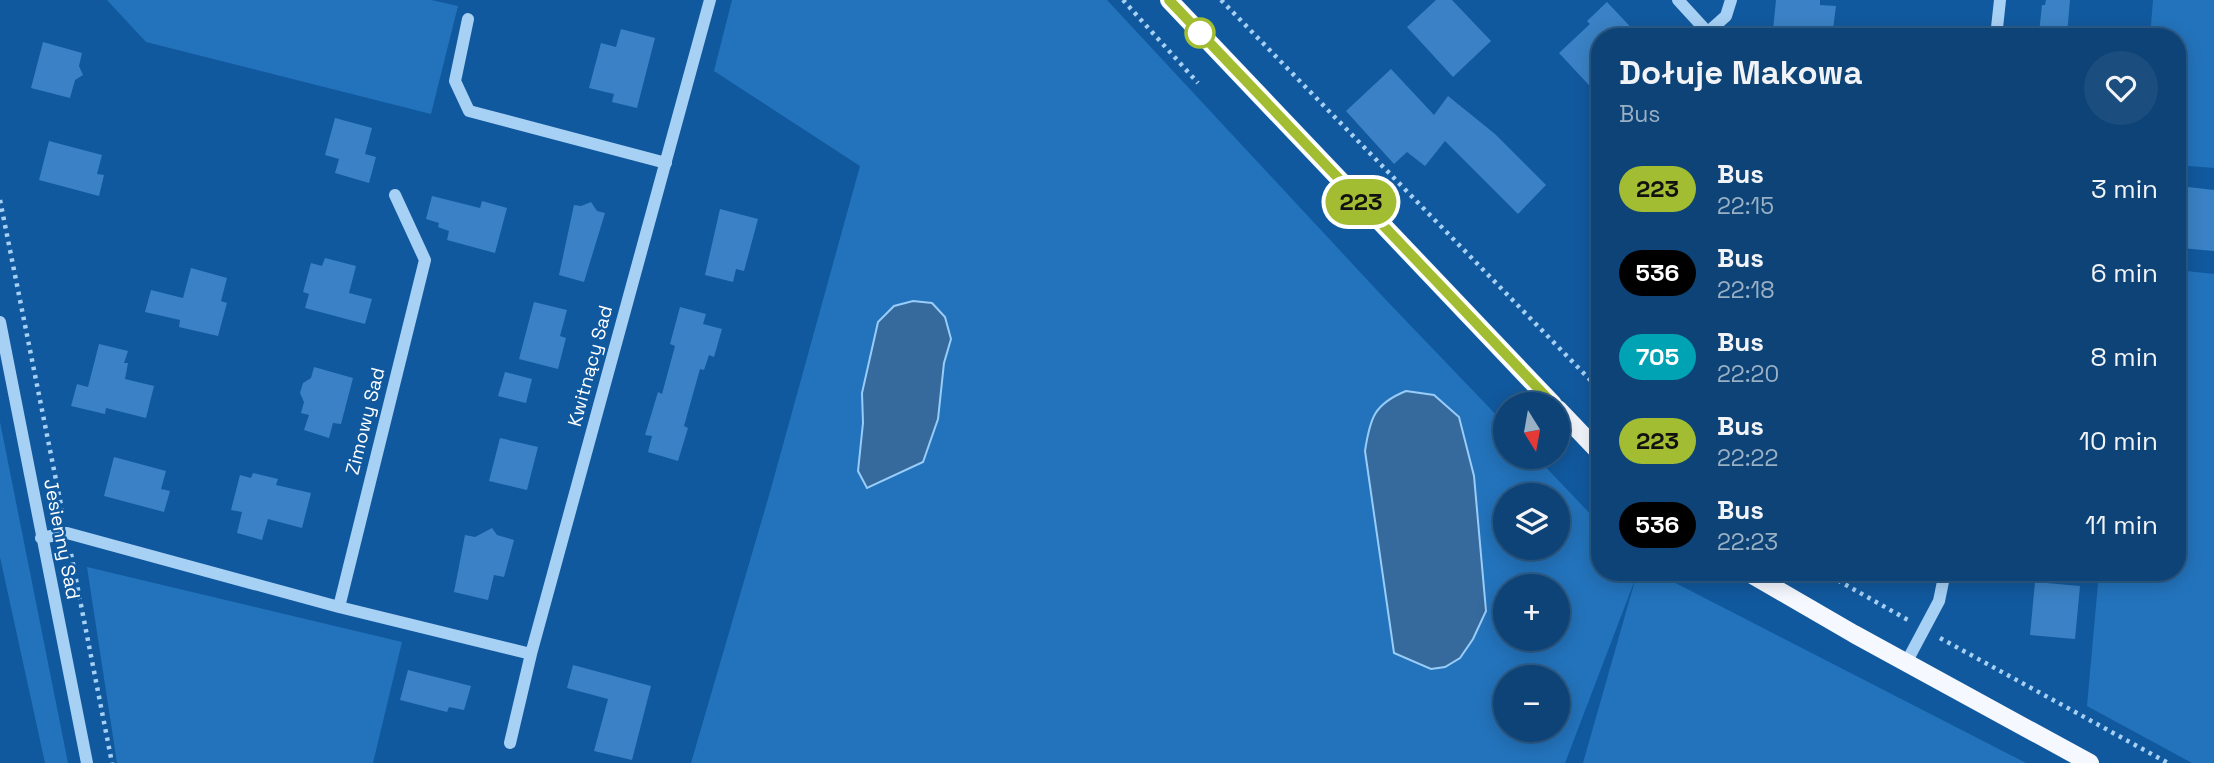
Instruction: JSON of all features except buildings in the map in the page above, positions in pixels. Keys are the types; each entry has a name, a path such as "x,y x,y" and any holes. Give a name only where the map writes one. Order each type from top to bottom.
{"main road":[{"path":"1169,0 1542,392"},
{"path":"1570,422 1591,444"},
{"path":"1762,581 2090,763"}],"street":[{"name":"Kwitnący Sad","path":"510,743 531,654 710,0"},
{"path":"1678,0 1704,28"},
{"path":"1716,28 1726,16 1731,0"},
{"path":"1997,28 2000,0"},
{"path":"468,19 455,81 469,111 666,163"},
{"name":"Zimowy Sad","path":"339,607 425,260 395,195"},
{"name":"Jesienny Sad","path":"0,321 87,763"},
{"path":"41,538 67,533 339,607 531,654"},
{"path":"1906,663 1926,630 1939,601 1943,581"}],"path":[{"path":"1123,0 1198,83"},
{"path":"1221,0 1591,381"},
{"path":"0,200 112,763"},
{"path":"1840,581 2168,763"}],"shaded area":[{"path":"107,0 431,0 458,6 431,114 146,42"},
{"path":"732,0 1107,0 1493,411 1493,469 1547,469 1561,483 1493,483 1493,560 1570,560 1570,493 1591,515 1591,581 1634,581 1565,763 691,763 770,492 860,166 714,71"},
{"path":"2153,0 2214,0 2214,168 2186,166 2186,28 2151,28"},
{"path":"2186,271 2214,274 2214,763 2192,763 2087,706 2098,581 2186,581"},
{"path":"913,301 932,303 945,317 951,339 944,363 938,419 923,462 867,488 858,471 863,423 862,393 878,322 894,306"},
{"path":"1406,391 1434,395 1459,417 1474,476 1486,611 1473,639 1460,658 1445,667 1431,669 1394,653 1365,451 1375,413 1387,401"},
{"path":"0,422 68,763 45,763 0,557"},
{"path":"87,567 402,642 373,763 117,763"},
{"path":"1635,581 1672,581 2026,763 1583,763"}],"bus line":[{"name":"223","path":"1169,0 1541,392"}]}
